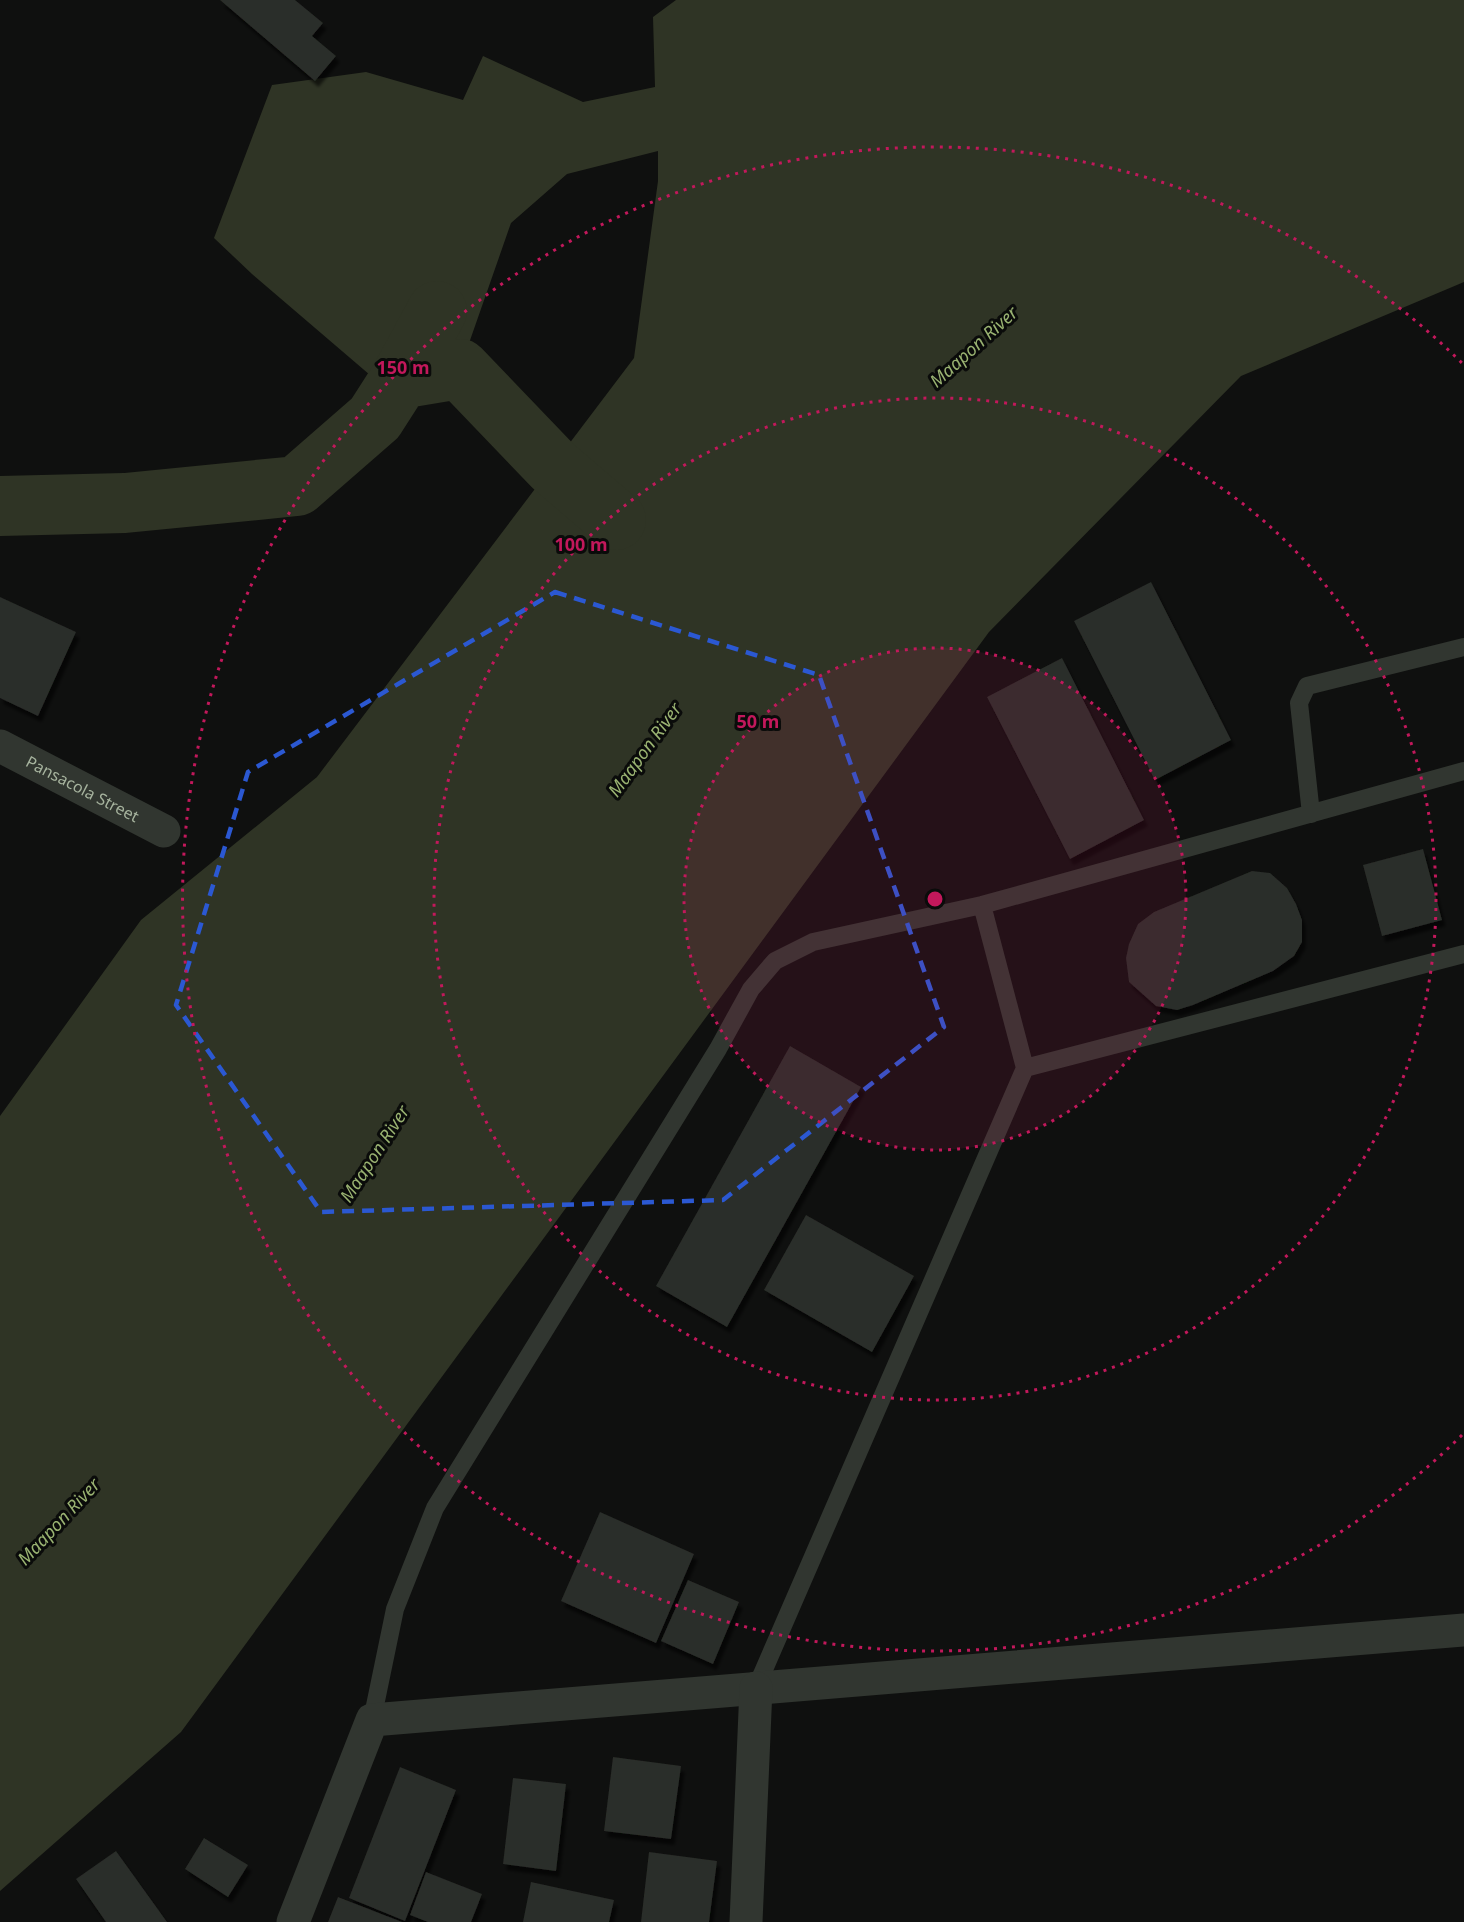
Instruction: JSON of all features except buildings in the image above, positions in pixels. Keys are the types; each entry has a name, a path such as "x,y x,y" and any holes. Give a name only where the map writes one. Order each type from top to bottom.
{"street":[{"name":"Pansacola Street","path":"0,746 164,831"},
{"path":"293,1922 372,1720 1464,1630"},
{"path":"746,1922 756,1688"}],"lane":[{"path":"1311,814 1299,703 1306,686 1464,647"},
{"path":"372,1720 395,1608 435,1508 718,1049 751,989 775,961 813,942 982,904 1464,771"},
{"path":"756,1688 1025,1068 982,904"},
{"path":"1025,1068 1464,954"}],"highlighted area":[{"path":"555,592 819,675 944,1027 723,1200 321,1212 176,1005 248,772"}],"water":[{"name":"Maapon River","path":"676,0 1464,0 1464,282 1241,376 989,632 181,1732 0,1891 0,1116 141,920 317,777 634,358 658,181 658,151 567,174 511,223 460,369 384,387 252,274 214,238 272,85 366,72 463,100 483,56 583,102 655,87 653,17"}],"waterway":[{"path":"0,506 125,503 297,486 375,418 400,379 437,311"},
{"path":"400,379 460,369 553,466 616,520"}]}
